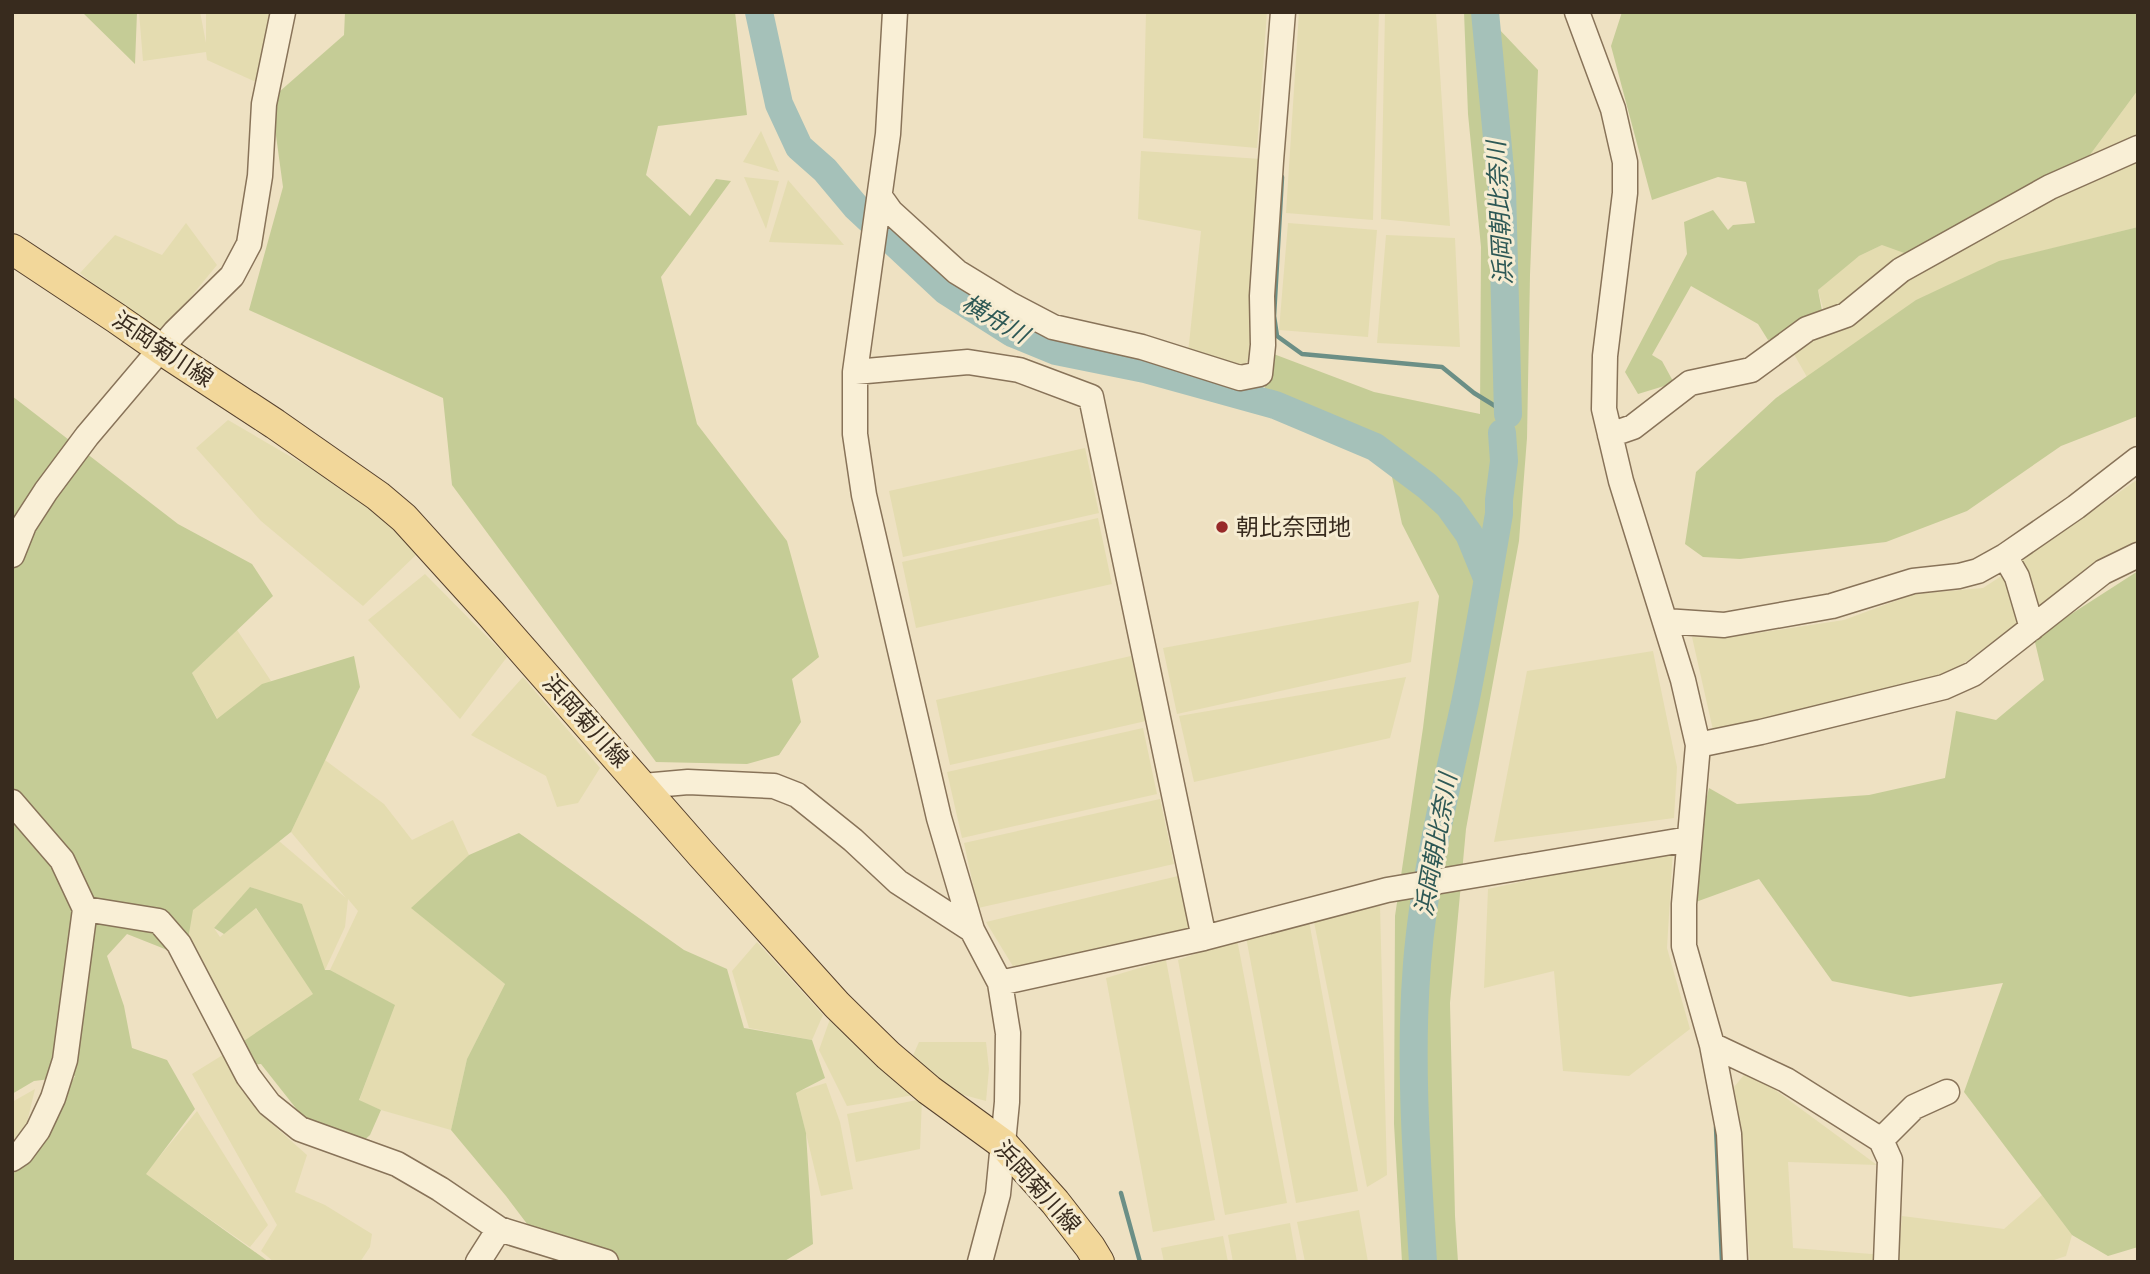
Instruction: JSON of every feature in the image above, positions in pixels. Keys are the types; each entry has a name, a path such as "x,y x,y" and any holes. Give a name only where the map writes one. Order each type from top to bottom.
{"main road":[{"name":"浜岡菊川線","path":"12,249 275,424 404,518 837,1005 888,1055 929,1090 1003,1144 1055,1202 1099,1262"}],"street":[{"path":"12,555 24,525 87,436 162,351 175,332 232,276 249,244 260,176 264,104 283,12"},
{"path":"895,12 888,134 881,198 855,372 855,434 864,495 939,818 972,930 1000,983 1009,1033 998,1195 980,1262"},
{"path":"881,198 891,212 957,272 1053,327 1142,347 1240,378 1260,374 1271,161 1283,12"},
{"path":"1577,12 1613,109 1625,162 1625,193 1605,356 1604,409 1622,481 1683,680 1698,745 1684,904 1684,946 1712,1045 1729,1134 1735,1262"},
{"path":"1610,435 1633,427 1690,383 1751,370 1807,329 1846,315 1901,270 2050,187 2138,148"},
{"path":"855,372 968,362 1019,370 1091,397 1204,938"},
{"path":"1665,621 1724,625 1832,606 1913,581 1978,571 2005,556 2076,507 2138,459"},
{"path":"1698,745 1944,687 1973,674 2103,572 2138,555"},
{"path":"2005,556 2017,577 2032,628"},
{"path":"643,786 688,782 774,786 797,794 853,840 898,882 972,930"},
{"path":"12,802 62,860 85,909 65,1060 38,1130 21,1153 12,1159"},
{"path":"1000,983 1204,938 1387,890 1689,839"},
{"path":"85,909 159,921 179,944 248,1076 269,1104 300,1129 397,1164 499,1229 606,1262"},
{"path":"1712,1045 1786,1080 1881,1140 1890,1160 1886,1262"},
{"path":"1881,1140 1914,1107 1947,1092"},
{"path":"478,1262 499,1229"}],"shaded area":[{"path":"139,12 200,12 206,43 206,12 274,12 258,83 207,60 206,52 143,61"},
{"path":"1146,12 1267,12 1257,148 1143,138"},
{"path":"1299,12 1379,12 1373,220 1286,213"},
{"path":"1385,12 1436,12 1450,226 1381,219"},
{"path":"2138,90 2138,227 2014,258 1927,295 1807,377 1791,349 1828,326 1818,290 1843,267 1882,245 2078,171"},
{"path":"761,131 779,172 743,162"},
{"path":"1141,151 1261,159 1256,351 1239,371 1188,353 1201,231 1138,219"},
{"path":"744,177 779,181 766,229"},
{"path":"788,180 844,245 769,242"},
{"path":"186,223 217,265 157,338 80,273 115,235 162,255"},
{"path":"1288,223 1377,230 1368,337 1279,330"},
{"path":"1386,235 1455,238 1460,347 1377,343"},
{"path":"228,420 365,500 419,552 363,606 261,521 196,448"},
{"path":"1085,448 1099,513 903,557 889,491"},
{"path":"2138,479 2138,546 2040,616 2020,562"},
{"path":"1098,518 1112,584 916,628 902,562"},
{"path":"425,574 507,657 460,719 368,620"},
{"path":"2003,575 2018,623 1944,678 1713,730 1692,637 1724,638 1844,620 1914,594 1983,588"},
{"path":"1419,601 1411,662 1177,714 1163,648"},
{"path":"237,630 271,681 218,720 192,673"},
{"path":"1653,651 1677,767 1674,818 1494,842 1527,671"},
{"path":"1131,656 1146,721 950,765 936,700"},
{"path":"523,677 600,768 578,803 557,807 546,776 471,735"},
{"path":"1406,677 1390,738 1194,782 1179,716"},
{"path":"1143,728 1157,794 962,838 947,772"},
{"path":"325,760 384,804 412,840 453,820 469,855 412,908 505,984 467,1059 451,1130 359,1101 394,1005 330,970 358,911 348,899 345,927 325,970 251,887 214,928 220,937 255,908 284,946 314,995 235,1047 185,957 192,910 279,841 346,898 291,832"},
{"path":"1160,799 1174,864 978,908 964,843"},
{"path":"1673,849 1667,948 1690,1029 1629,1076 1563,1071 1554,971 1484,988 1488,889"},
{"path":"1178,876 1189,928 1014,968 986,922"},
{"path":"1380,906 1387,1175 1367,1187 1313,917"},
{"path":"1309,921 1358,1191 1296,1203 1246,937"},
{"path":"1237,939 1287,1203 1225,1215 1178,960"},
{"path":"757,942 823,1015 812,1040 749,1028 732,971"},
{"path":"1166,960 1215,1220 1153,1232 1106,978"},
{"path":"830,1019 914,1095 847,1106 819,1050"},
{"path":"919,1042 986,1042 989,1069 986,1101 949,1091 911,1060"},
{"path":"226,1053 263,1116 307,1155 295,1192 325,1205 372,1234 370,1247 360,1262 274,1262 261,1251 277,1225 192,1074"},
{"path":"1748,1070 1877,1165 1788,1162 1793,1248 1898,1256 1902,1216 2004,1229 2042,1195 2072,1235 2066,1256 2048,1262 1750,1262 1734,1087"},
{"path":"826,1083 840,1122 853,1189 821,1196 796,1092"},
{"path":"35,1089 25,1131 12,1141 12,1102"},
{"path":"922,1099 920,1149 856,1162 847,1114"},
{"path":"197,1111 268,1225 250,1247 145,1174"},
{"path":"1359,1210 1368,1262 1305,1262 1297,1222"},
{"path":"1290,1223 1297,1262 1233,1262 1228,1235"},
{"path":"1223,1236 1228,1262 1164,1262 1161,1248"}],"green space":[{"path":"82,12 137,12 135,64"},
{"path":"345,12 735,12 747,115 658,126 646,175 690,216 716,179 731,181 661,277 697,424 787,541 819,657 792,679 801,722 779,755 747,764 656,762 452,485 443,398 249,310 283,187 271,99 344,35"},
{"path":"1464,12 1498,12 1497,27 1538,70 1527,438 1519,541 1466,829 1450,1003 1458,1262 1402,1262 1394,1124 1395,916 1423,728 1439,596 1402,524 1389,463 1264,393 1271,353 1374,392 1480,414 1481,247 1468,114"},
{"path":"1622,12 2138,12 2138,90 2078,171 1907,254 1882,245 1859,256 1818,290 1823,316 1784,335 1768,340 1758,324 1691,286 1652,355 1662,361 1674,383 1638,394 1625,372 1687,254 1684,222 1713,210 1728,230 1733,225 1755,223 1746,182 1718,177 1652,200 1611,46"},
{"path":"2138,227 2138,416 2061,446 1967,511 1886,542 1740,559 1703,557 1685,544 1696,472 1776,398 1916,300 1999,261"},
{"path":"12,396 178,524 252,564 273,596 192,673 217,719 262,684 354,656 360,687 291,832 193,910 185,957 127,934 107,956 124,1006 132,1048 167,1060 195,1109 146,1174 269,1262 12,1262 12,1175 26,1160 75,1076 34,1081 12,1094"},
{"path":"2138,571 2138,1247 2108,1256 2072,1235 1964,1092 2003,983 1910,997 1832,981 1759,879 1693,903 1696,844 1709,788 1737,804 1869,795 1945,778 1956,711 1996,720 2044,680 2034,638"},
{"path":"519,833 684,950 727,969 744,1028 812,1040 825,1078 796,1093 806,1133 813,1244 783,1262 556,1262 451,1130 467,1059 505,984 411,908 469,855"},
{"path":"250,887 302,904 325,970 330,970 395,1005 359,1100 381,1110 370,1135 361,1143 302,1116 261,1064 243,1066 235,1047 313,994 256,908 224,934 214,928"}],"waterway":[{"name":"横舟川","path":"759,12 779,104 799,147 825,170 856,207 946,291 1012,333 1056,351 1145,369 1275,405 1375,447 1449,506 1469,534 1487,578"},
{"name":"浜岡朝比奈川","path":"1485,12 1502,190 1508,414"},
{"path":"1282,177 1274,316 1277,336 1302,354 1442,367 1474,393 1508,414 1502,433"},
{"name":"浜岡朝比奈川","path":"1423,1262 1414,1076 1415,1001 1420,931 1430,865 1470,679 1499,514 1504,461 1502,433"},
{"path":"1716,1127 1722,1262"},
{"path":"1121,1193 1140,1262"}],"place":[{"name":"朝比奈団地","path":"1222,527"}]}
